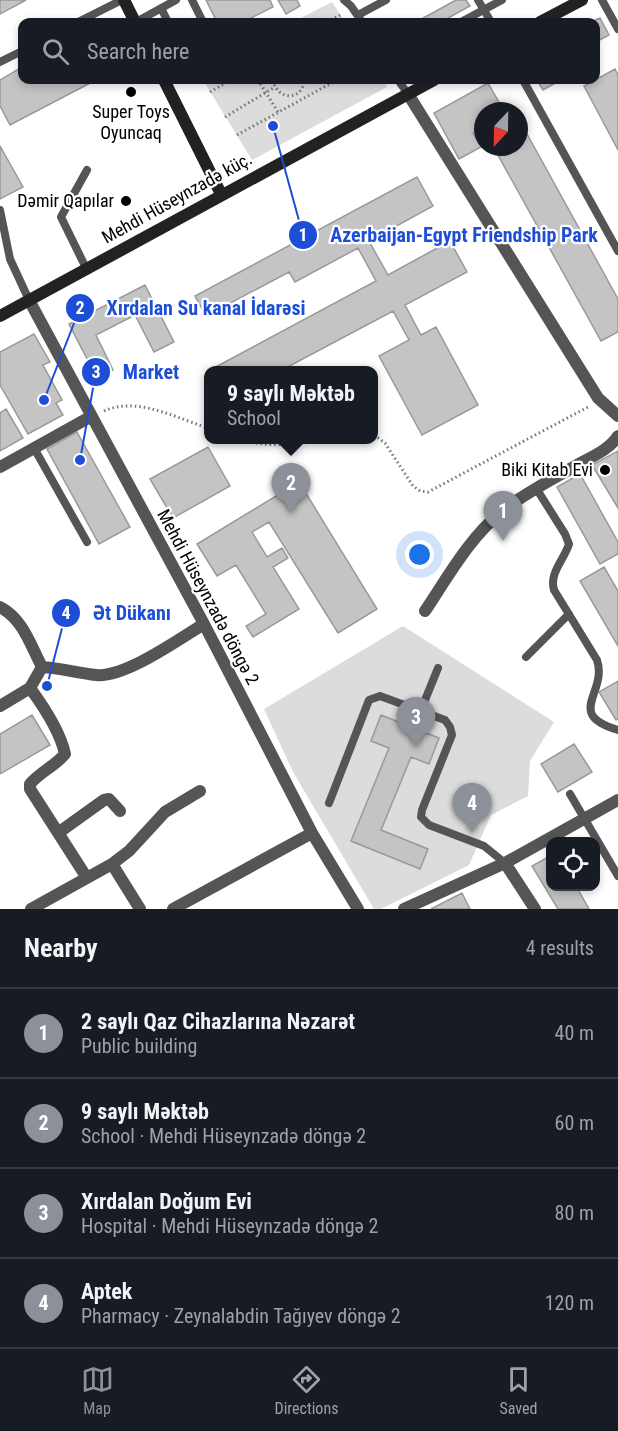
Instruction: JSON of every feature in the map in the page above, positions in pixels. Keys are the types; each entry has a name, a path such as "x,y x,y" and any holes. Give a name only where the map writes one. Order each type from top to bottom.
{"street":[{"path":"123,0 133,18"},
{"path":"548,18 582,0"},
{"path":"166,84 221,194"},
{"name":"Mehdi Hüseynzadə küç.","path":"0,316 427,84"},
{"path":"408,94 598,398 618,416"},
{"name":"Mehdi Hüseynzadə döngə 2","path":"29,300 90,417 204,624 312,833 358,909"},
{"path":"0,467 90,417"},
{"path":"425,611 477,535 506,508 606,448 618,436"},
{"path":"0,607 19,620 42,667"},
{"path":"42,667 68,669 96,675 120,672 204,624"},
{"path":"0,706 30,688 42,667"},
{"path":"30,688 63,743 65,754 36,777 30,784 30,789 87,879"},
{"path":"31,909 112,864 129,851 165,812 200,791"},
{"path":"58,834 104,800 109,799 120,811"},
{"path":"404,909 505,863 618,800"},
{"path":"173,909 312,833"},
{"path":"505,863 536,909"},
{"path":"112,864 140,909"}],"lane":[{"path":"86,18 123,0"},
{"path":"142,18 176,0"},
{"path":"192,0 201,18"},
{"path":"344,0 359,18"},
{"path":"361,18 386,0"},
{"path":"478,0 489,18"},
{"path":"469,18 502,0"},
{"path":"602,0 618,29"},
{"path":"161,8 166,18"},
{"path":"0,62 18,53"},
{"path":"401,84 408,94"},
{"path":"525,84 618,251"},
{"path":"86,268 61,218 87,170"},
{"path":"0,210 10,260 29,300"},
{"path":"34,448 87,542"},
{"path":"536,488 569,544 552,582 554,590 597,660 599,667 590,710 592,717 604,726 618,730"},
{"path":"526,657 569,614"},
{"path":"421,710 438,668"},
{"path":"329,803 369,700 380,696 445,720 453,735 421,817 429,825 483,846 505,863"},
{"path":"570,794 618,876"}],"path":[{"path":"334,18 340,15"},
{"path":"210,92 224,84"},
{"path":"261,84 278,112"},
{"path":"274,84 279,93 286,96 294,96 300,92 304,84"},
{"path":"237,135 326,84"},
{"path":"225,117 274,87"},
{"path":"378,438 385,442 413,486 420,491 428,492 589,406 598,398"},
{"path":"90,417 118,406 138,405 204,427"},
{"path":"258,444 280,446 293,444"}],"shaded area":[{"path":"332,2 342,18 301,18"},
{"path":"205,84 385,84 387,87 252,160"},
{"path":"403,626 554,722 530,761 528,796 491,815 469,865 381,909 374,909 293,772 264,709"}],"building":[{"path":"0,0 26,0 0,14"},
{"path":"206,0 270,0 273,7 251,18 215,18"},
{"path":"278,0 297,0 300,6 286,14"},
{"path":"456,0 466,0 470,6 448,18 423,18"},
{"path":"600,18 609,35 600,40"},
{"path":"18,69 18,84 88,84 10,125 0,106 0,80"},
{"path":"615,69 618,75 618,150 584,86 600,84 600,77"},
{"path":"489,84 499,102 474,102 474,151 459,159 434,113"},
{"path":"539,84 554,84 543,90"},
{"path":"528,136 618,299 618,332 601,341 498,156 528,156"},
{"path":"0,146 23,187 0,199"},
{"path":"417,177 433,206 369,241 388,275 450,241 467,272 405,305 421,335 436,327 478,405 422,435 379,356 409,340 393,311 290,366 217,366 376,281 358,248 295,282 289,272 206,316 195,296"},
{"path":"145,285 174,342 154,352 135,315 96,335 113,370 97,378 69,324"},
{"path":"34,334 50,362 43,365 62,400 56,403 63,415 28,434 0,385 0,352"},
{"path":"6,409 23,438 0,451 0,413"},
{"path":"77,432 130,527 99,544 47,449"},
{"path":"208,447 230,486 173,518 150,479"},
{"path":"618,451 618,508 592,465"},
{"path":"580,474 618,542 618,554 600,564 557,487"},
{"path":"299,482 377,609 338,633 269,522 252,532 267,557 282,548 288,558 273,567 299,609 253,637 246,626 266,614 236,565 217,576 197,544"},
{"path":"604,567 618,591 618,646 580,581"},
{"path":"618,681 618,719 616,720 599,692"},
{"path":"32,715 50,745 0,774 0,734"},
{"path":"381,715 439,738 429,764 411,757 381,830 428,849 420,869 351,841 389,748 371,741"},
{"path":"574,744 592,772 558,792 541,764"},
{"path":"546,858 546,889 532,866"},
{"path":"547,891 579,891 589,909 558,909"},
{"path":"462,893 470,909 431,909"}],"place":[{"name":"Super Toys Oyuncaq","path":"131,92"},
{"name":"Azerbaijan-Egypt Friendship Park","path":"273,126"},
{"name":"Dəmir Qapılar","path":"126,201"},
{"name":"Xırdalan Su kanal İdarəsi","path":"44,400"},
{"name":"Market","path":"80,460"},
{"name":"Biki Kitab Evi","path":"605,470"},
{"name":"9 saylı Məktəb","path":"291,513"},
{"name":"2 saylı Qaz Cihazlarına Nəzarət","path":"503,541"},
{"name":"Ət Dükanı","path":"47,686"},
{"name":"Xırdalan Doğum Evi","path":"416,747"},
{"name":"Aptek","path":"472,833"}]}
